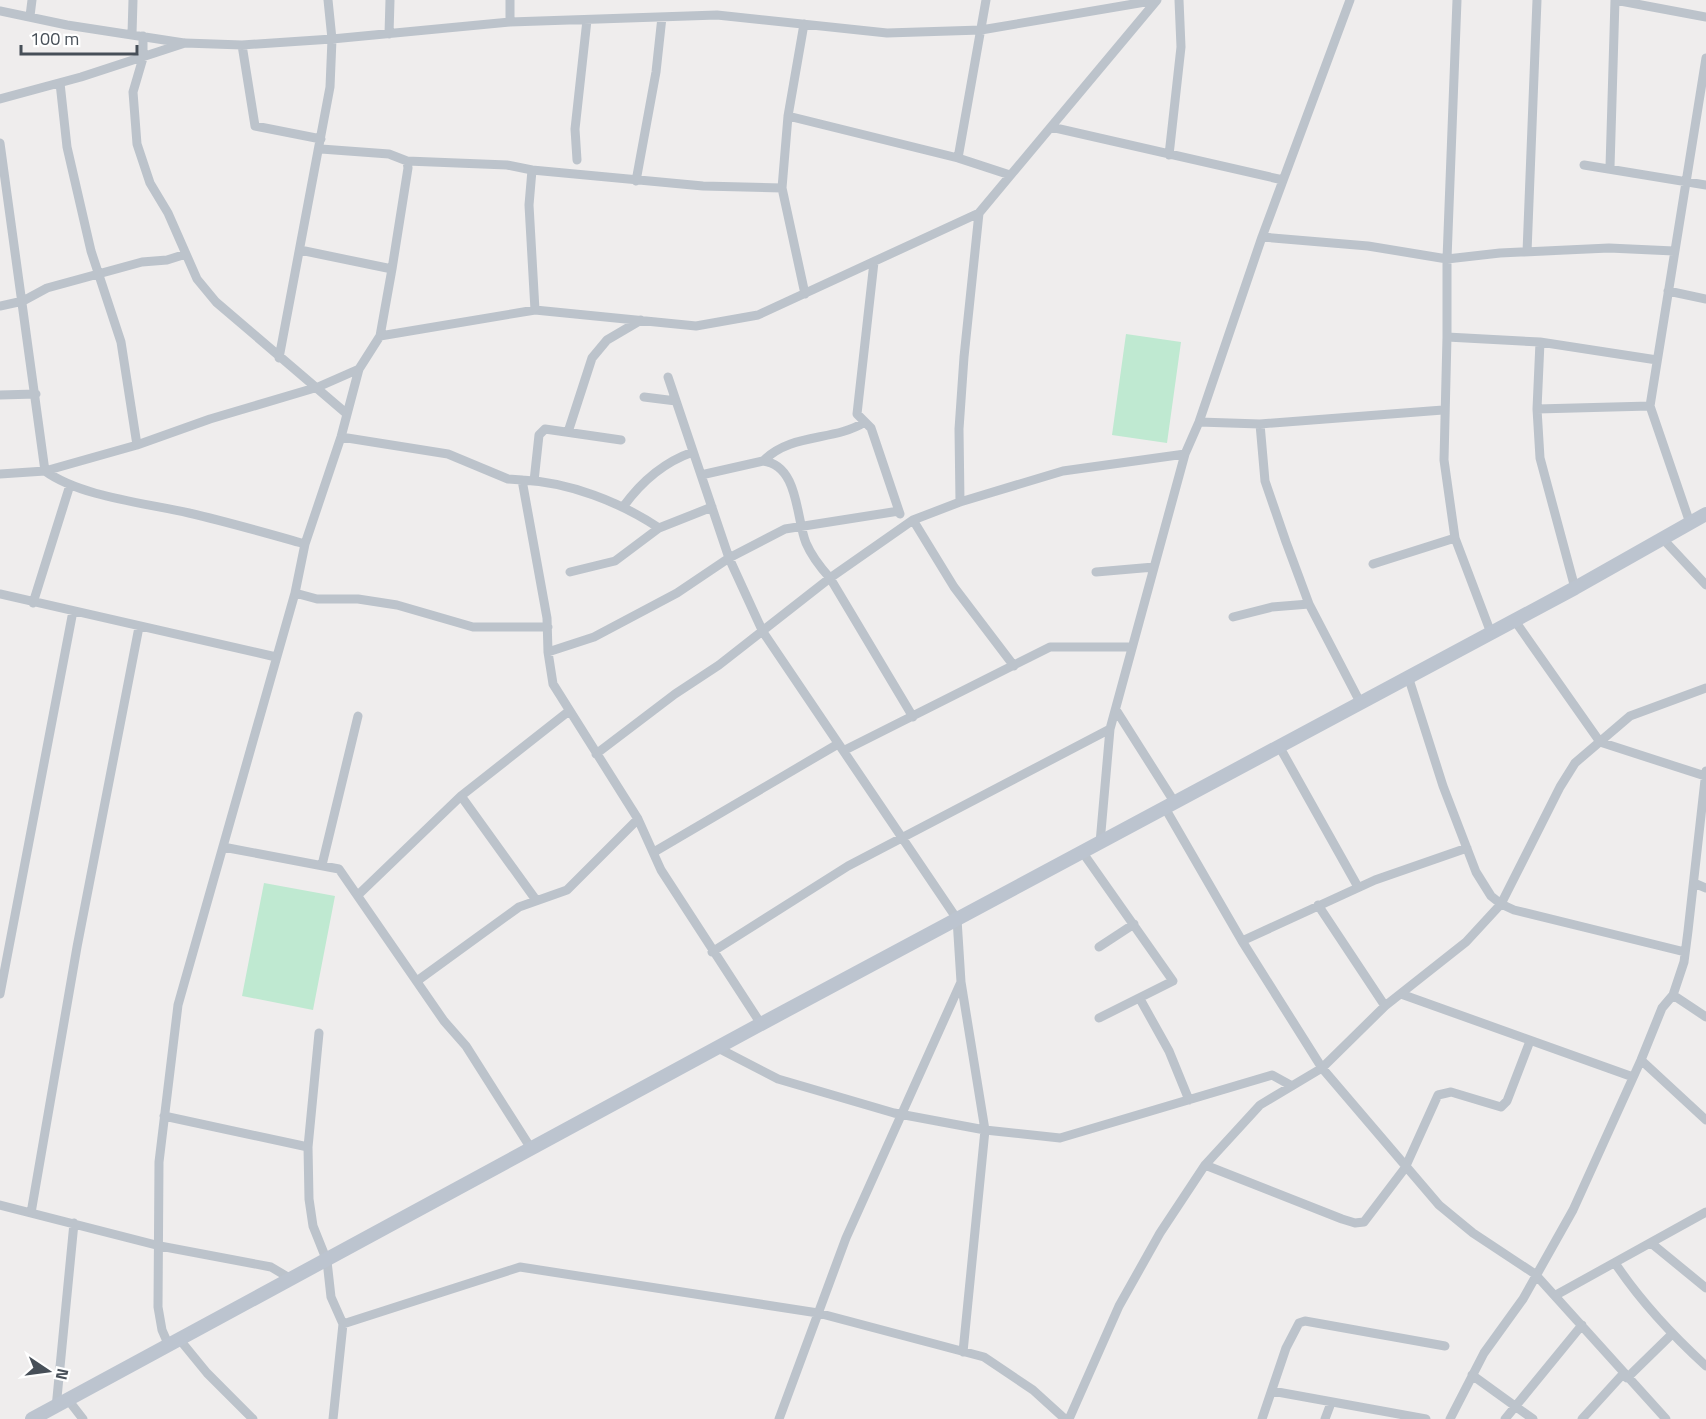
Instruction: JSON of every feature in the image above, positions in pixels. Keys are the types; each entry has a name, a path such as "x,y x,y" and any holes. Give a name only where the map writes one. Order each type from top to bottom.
{"main road":[{"path":"32,1419 69,1401 761,1024 1083,853 1408,676 1515,621 1706,514"}],"street":[{"path":"30,16 32,0"},
{"path":"132,34 133,0"},
{"path":"279,358 330,87 332,39 328,0"},
{"path":"389,34 390,0"},
{"path":"510,0 510,22"},
{"path":"958,158 986,0"},
{"path":"0,11 67,25 185,43 242,45 510,22 717,15 887,33 981,30 1157,0"},
{"path":"380,336 535,310 707,326 758,315 979,213 1157,0"},
{"path":"1169,155 1181,47 1179,0"},
{"path":"1100,843 1110,729 1130,647 1185,454 1199,422 1282,180 1350,0"},
{"path":"1457,0 1446,259 1448,337 1443,411 1443,460 1455,538 1491,633"},
{"path":"1527,252 1537,0"},
{"path":"1611,167 1615,0 1706,17"},
{"path":"636,181 656,72 662,17"},
{"path":"577,160 574,129 587,20"},
{"path":"804,24 788,116 782,188 805,294"},
{"path":"143,36 143,58 133,92 137,144 150,183 168,213 197,279 216,302 347,414"},
{"path":"0,99 143,58 185,43"},
{"path":"242,45 255,126 321,144 390,154 407,161 507,165 532,170 636,181 782,188"},
{"path":"1690,523 1650,406 1706,58"},
{"path":"60,83 67,147 91,251 101,275 120,342 136,445"},
{"path":"788,116 958,158 1010,175"},
{"path":"1052,127 1282,180"},
{"path":"0,143 45,471"},
{"path":"251,1418 162,1330 159,1307 159,1162 164,1116 178,1005 294,593 304,544 340,437 359,369 380,336 408,168 407,161"},
{"path":"1584,165 1611,167 1706,185"},
{"path":"532,170 529,205 535,310"},
{"path":"960,502 959,429 979,213"},
{"path":"1262,237 1368,246 1446,259 1609,248 1674,250"},
{"path":"300,250 392,268"},
{"path":"0,306 23,301 47,288 142,262 167,260 186,254"},
{"path":"874,262 857,414 871,428 898,511 910,522 954,586 1014,666"},
{"path":"1668,291 1706,299"},
{"path":"568,432 592,358 607,340 641,320"},
{"path":"1448,337 1540,342 1658,360"},
{"path":"1540,342 1537,409 1540,458 1575,588"},
{"path":"0,474 45,471 136,445 210,419 318,387 359,369"},
{"path":"668,377 729,558 763,632 957,919 961,982 985,1131 972,1286 963,1352"},
{"path":"0,395 36,394"},
{"path":"644,397 676,401"},
{"path":"1537,409 1650,406"},
{"path":"1199,422 1260,424 1443,411"},
{"path":"763,461 773,451 785,445 809,437 843,433 865,422"},
{"path":"1260,424 1264,481 1309,604 1360,702"},
{"path":"534,481 541,430 621,440"},
{"path":"340,437 390,442 448,454 508,479 534,481 599,497 623,507 659,528"},
{"path":"623,507 635,490 660,469 693,452"},
{"path":"596,754 763,632 830,578 910,522 960,502 1063,471 1185,454"},
{"path":"701,475 763,461 772,464 789,479 797,501 801,526 813,559 830,578 913,717"},
{"path":"45,471 70,485 211,518 304,544"},
{"path":"522,480 548,627 548,652 553,684 638,819 661,870 712,952 761,1024"},
{"path":"33,603 70,485"},
{"path":"570,572 615,561 659,528 712,507"},
{"path":"548,652 594,637 677,593 729,558 784,529 898,511"},
{"path":"1372,564 1455,538"},
{"path":"1662,538 1706,585"},
{"path":"1096,572 1154,567"},
{"path":"294,593 317,598 358,599 397,605 473,627 548,627"},
{"path":"0,594 276,657"},
{"path":"1233,617 1272,607 1309,604"},
{"path":"0,994 73,611"},
{"path":"1450,1419 1484,1353 1523,1299 1535,1274 1574,1210 1662,1008 1673,995 1685,952 1705,773 1600,742 1515,621"},
{"path":"31,1213 77,947 139,627"},
{"path":"654,852 841,747 913,717 1050,647 1130,647"},
{"path":"1408,676 1443,786 1467,848 1485,887 1500,904 1685,952"},
{"path":"342,1324 520,1267 818,1313 984,1357 1033,1390 1067,1419 1119,1306 1160,1233 1205,1165 1260,1105 1322,1068 1385,1006 1445,961 1500,904 1575,762 1630,716 1706,688"},
{"path":"1116,710 1242,940 1322,1068 1405,1168 1439,1204 1473,1233 1535,1274 1666,1419"},
{"path":"358,895 461,796 569,711"},
{"path":"322,865 358,716"},
{"path":"712,952 848,866 1110,729"},
{"path":"1279,746 1358,887"},
{"path":"461,796 536,900"},
{"path":"417,981 519,907 567,890 638,819"},
{"path":"223,847 339,869 444,1021 466,1046 532,1150"},
{"path":"1242,940 1358,887 1467,848"},
{"path":"1083,853 1173,981 1099,1018"},
{"path":"1694,883 1706,888"},
{"path":"1318,905 1385,1006"},
{"path":"1099,947 1134,924"},
{"path":"779,1419 850,1228 961,982"},
{"path":"1401,994 1633,1077"},
{"path":"1673,995 1706,1017"},
{"path":"1140,999 1169,1051 1189,1100"},
{"path":"319,1033 308,1147 309,1198 313,1226 327,1261 331,1297 342,1324 333,1419"},
{"path":"1205,1165 1355,1223 1364,1222 1405,1168 1438,1095 1451,1092 1501,1107 1507,1101 1530,1041"},
{"path":"718,1048 778,1079 901,1114 985,1131 1060,1138 1272,1075 1292,1086"},
{"path":"1641,1060 1705,1117"},
{"path":"164,1116 308,1147"},
{"path":"0,1205 160,1246 271,1267 291,1280"},
{"path":"1556,1295 1705,1213"},
{"path":"56,1408 74,1223"},
{"path":"1651,1243 1706,1288"},
{"path":"1615,1263 1639,1299 1671,1335 1706,1366"},
{"path":"1262,1419 1295,1327 1305,1322 1445,1346"},
{"path":"1505,1419 1514,1405 1582,1325"},
{"path":"1582,1419 1671,1335"},
{"path":"1472,1375 1533,1419"},
{"path":"1272,1391 1426,1419"},
{"path":"69,1401 79,1418"},
{"path":"1325,1419 1331,1403"}],"green space":[{"path":"1126,334 1181,342 1167,443 1112,435"},
{"path":"264,883 335,896 313,1010 242,996"}]}
